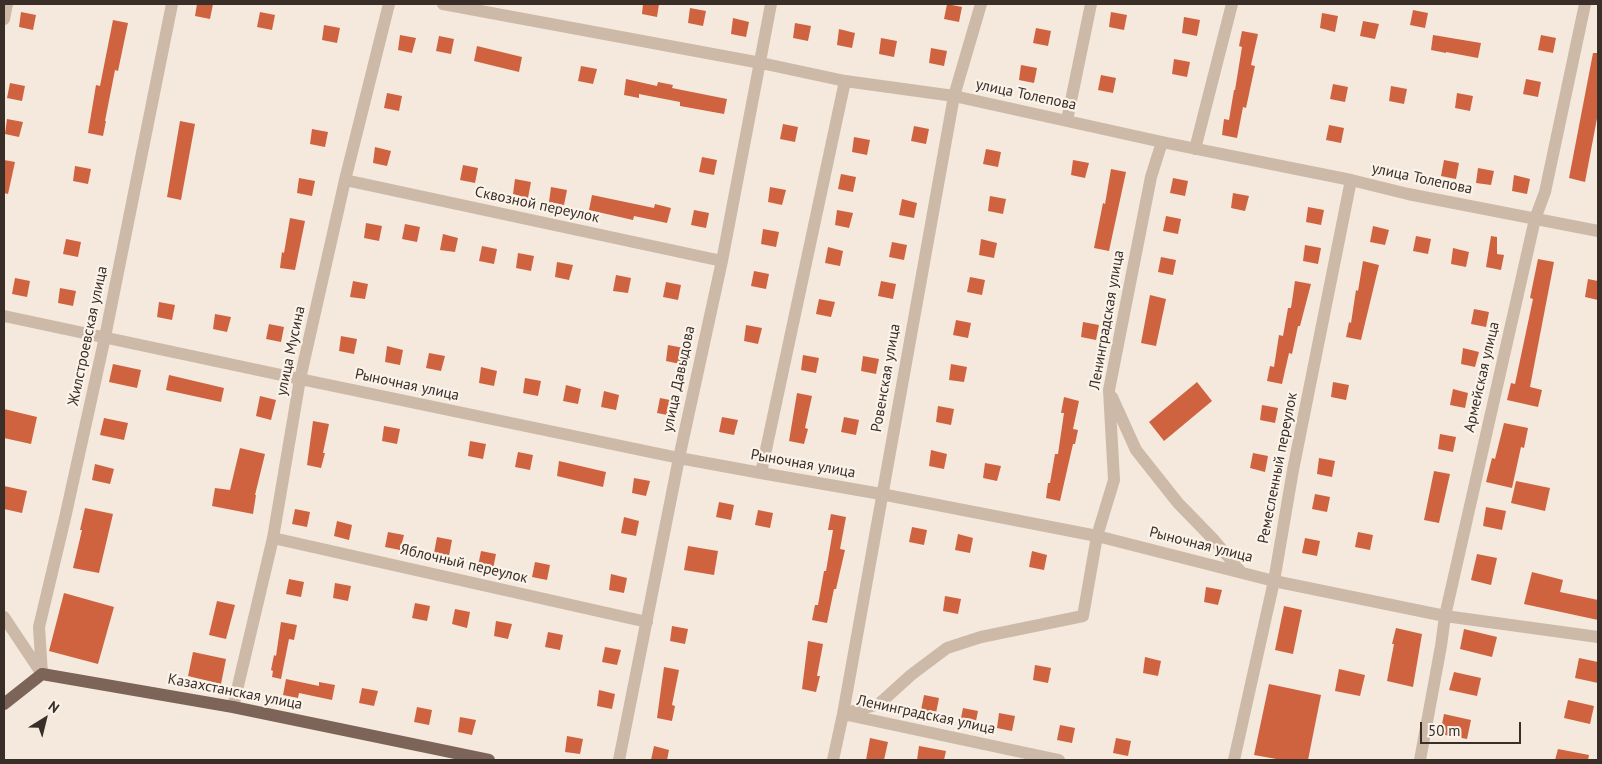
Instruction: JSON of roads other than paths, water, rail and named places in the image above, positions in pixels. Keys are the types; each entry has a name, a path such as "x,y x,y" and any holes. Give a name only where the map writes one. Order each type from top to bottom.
{"main road":[{"path":"4,704 42,674"},
{"name":"Казахстанская улица","path":"42,674 233,707 489,760"}],"street":[{"path":"4,19 6,4"},
{"name":"Жилстроевская улица","path":"42,674 39,627 105,337 172,4"},
{"name":"улица Мусина","path":"233,707 273,538 300,379 345,180 389,4"},
{"name":"улица Толепова","path":"444,4 760,62 845,81 954,96 1195,149 1351,180 1408,194 1598,231"},
{"name":"улица Давыдова","path":"620,760 679,458 722,261 771,4"},
{"name":"Ровенская улица","path":"833,760 843,714 954,96 981,4"},
{"path":"1066,120 1091,4"},
{"path":"1195,149 1232,4"},
{"name":"Армейская улица","path":"1420,760 1445,616 1535,219 1545,192 1585,4"},
{"path":"761,473 845,81"},
{"name":"Ленинградская улица","path":"843,714 879,704 911,675 947,648 981,637 1083,616 1097,536 1114,480 1109,390 1152,177 1162,142"},
{"name":"Сквозной переулок","path":"345,180 722,261"},
{"name":"Ремесленный переулок","path":"1234,760 1274,580 1293,470 1351,180"},
{"name":"Рыночная улица","path":"4,316 679,458 881,494 1097,536 1274,580 1445,616 1598,638"},
{"path":"1109,390 1136,450 1178,503 1214,540 1241,572"},
{"name":"Яблочный переулок","path":"273,538 647,622"},
{"path":"4,617 42,674"},
{"name":"Ленинградская улица","path":"843,714 1060,760"}]}
